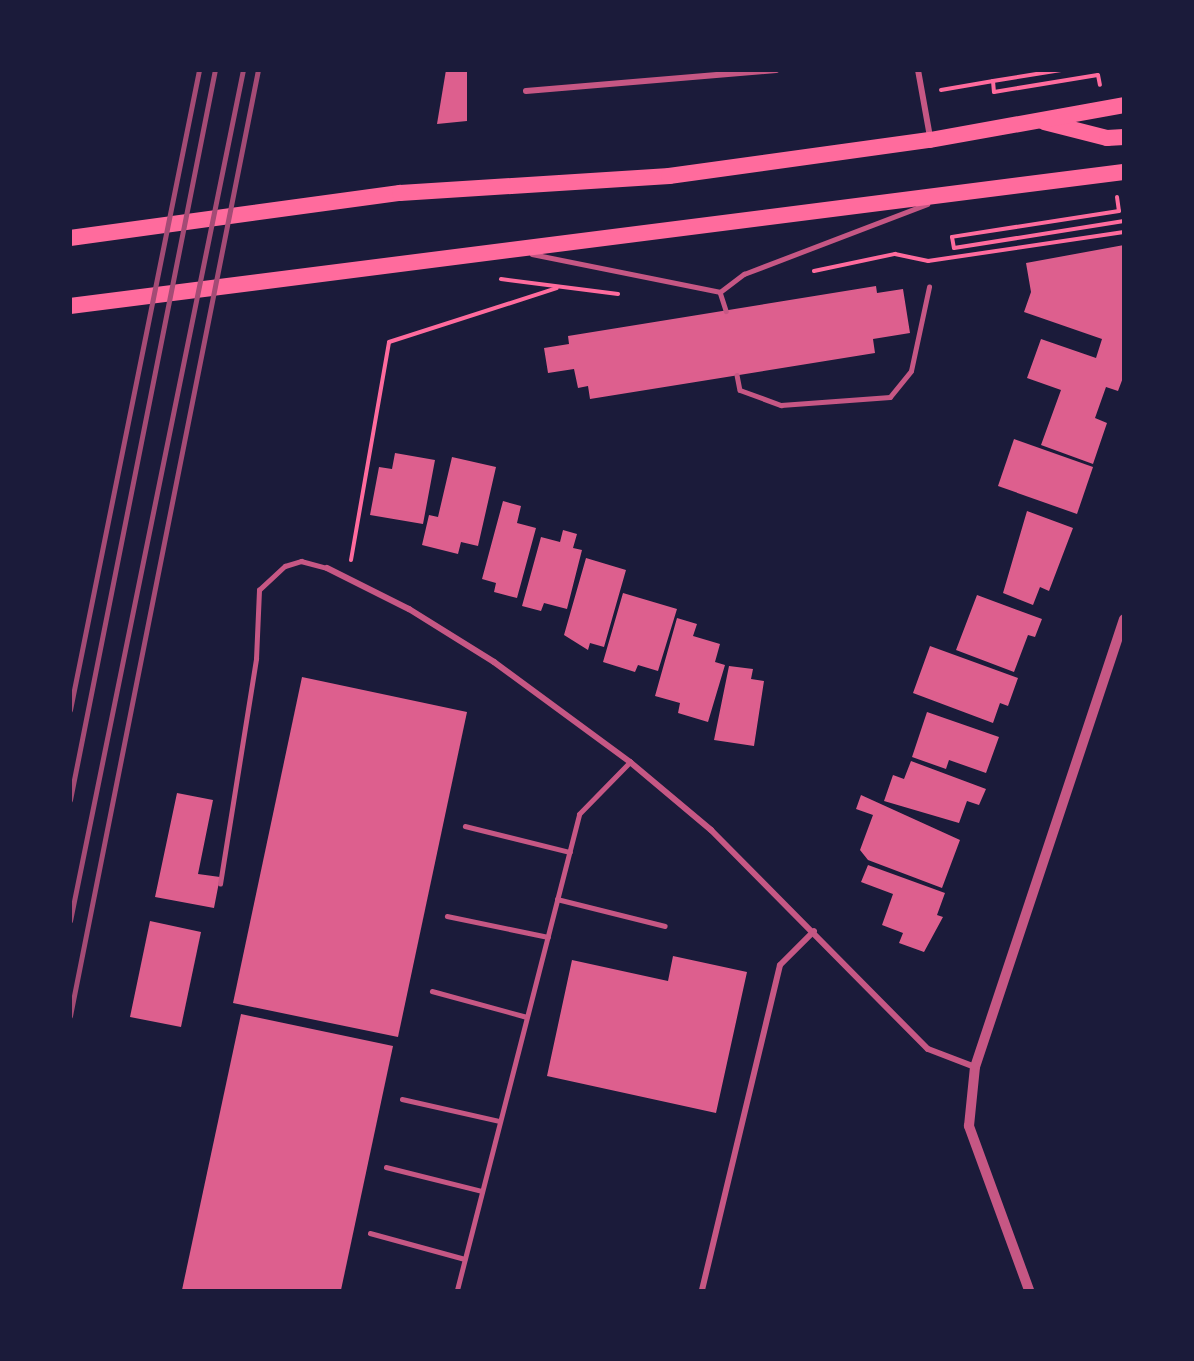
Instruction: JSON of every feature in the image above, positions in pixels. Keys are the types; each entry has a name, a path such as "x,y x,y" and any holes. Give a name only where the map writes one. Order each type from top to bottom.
{"highway":[{"path":"70,238 400,193 669,176 930,140 1124,105"},
{"path":"1037,120 1107,138 1124,137"},
{"path":"70,306 386,262 952,195 1124,172"}],"street":[{"path":"526,91 776,70"},
{"path":"918,70 930,140"},
{"path":"327,568 494,662 630,762 711,830 928,1049 975,1067"},
{"path":"1029,1290 969,1126 975,1067 1124,619"},
{"path":"702,1290 780,965 814,932"}],"lane":[{"path":"506,248 720,292 744,274 952,195"},
{"path":"737,375 740,390 781,405 890,398 911,371 929,287"},
{"path":"720,292 726,311"},
{"path":"220,884 256,659 259,591 285,566 301,561 327,568"},
{"path":"457,1290 579,814 630,762"},
{"path":"465,826 570,852"},
{"path":"557,899 665,926"},
{"path":"447,916 548,937"},
{"path":"432,991 527,1017"},
{"path":"402,1099 500,1121"},
{"path":"386,1167 482,1191"},
{"path":"370,1233 465,1259"}],"path":[{"path":"941,90 993,81"},
{"path":"806,274 895,254 928,261 1124,232"},
{"path":"348,578 388,342 560,287 625,294"}],"building":[{"path":"446,70 467,70 467,121 437,124"},
{"path":"1124,245 1124,375 1118,391 1106,387 1095,418 1107,423 1093,464 1041,445 1061,390 1027,378 1041,339 1096,358 1102,339 1024,312 1031,292 1026,263"},
{"path":"876,286 877,293 903,289 910,333 873,339 875,353 590,399 588,386 578,388 574,369 548,373 544,348 569,344 568,336"},
{"path":"1014,439 1093,467 1077,514 998,486"},
{"path":"395,453 435,460 423,524 370,515 379,467 392,469"},
{"path":"452,457 496,467 478,546 461,542 458,554 422,545 429,515 438,517"},
{"path":"503,501 521,506 517,523 536,528 517,598 494,592 496,583 482,579"},
{"path":"1027,511 1073,528 1049,591 1040,587 1033,605 1003,593"},
{"path":"563,530 577,534 573,548 582,550 567,609 544,603 541,611 522,606 541,537 560,542"},
{"path":"586,558 626,570 604,647 590,643 588,650 564,635"},
{"path":"623,593 677,609 658,671 638,665 635,672 603,662"},
{"path":"977,595 1042,619 1035,637 1028,635 1014,672 956,650"},
{"path":"677,618 697,624 693,636 720,644 715,662 725,665 708,722 678,713 680,703 655,696"},
{"path":"930,646 1018,678 1008,706 1000,703 993,723 913,693"},
{"path":"729,666 753,669 751,679 764,681 754,746 714,740"},
{"path":"302,677 467,712 398,1037 233,1003"},
{"path":"927,712 999,737 986,773 949,760 946,769 912,757"},
{"path":"911,761 986,789 979,805 967,801 959,823 884,801 893,775 904,779"},
{"path":"177,793 213,800 198,874 220,877 214,908 155,897"},
{"path":"861,795 960,840 942,888 868,860 860,850 873,815 856,809"},
{"path":"868,865 945,893 937,915 943,917 924,952 899,943 903,933 882,925 893,894 861,882"},
{"path":"150,921 201,932 181,1027 130,1017"},
{"path":"673,956 747,972 716,1113 547,1076 572,960 668,981"},
{"path":"241,1014 393,1046 341,1290 182,1290"}],"railway":[{"path":"70,710 199,70"},
{"path":"70,800 215,70"},
{"path":"70,921 243,70"},
{"path":"70,1016 258,70"}]}
